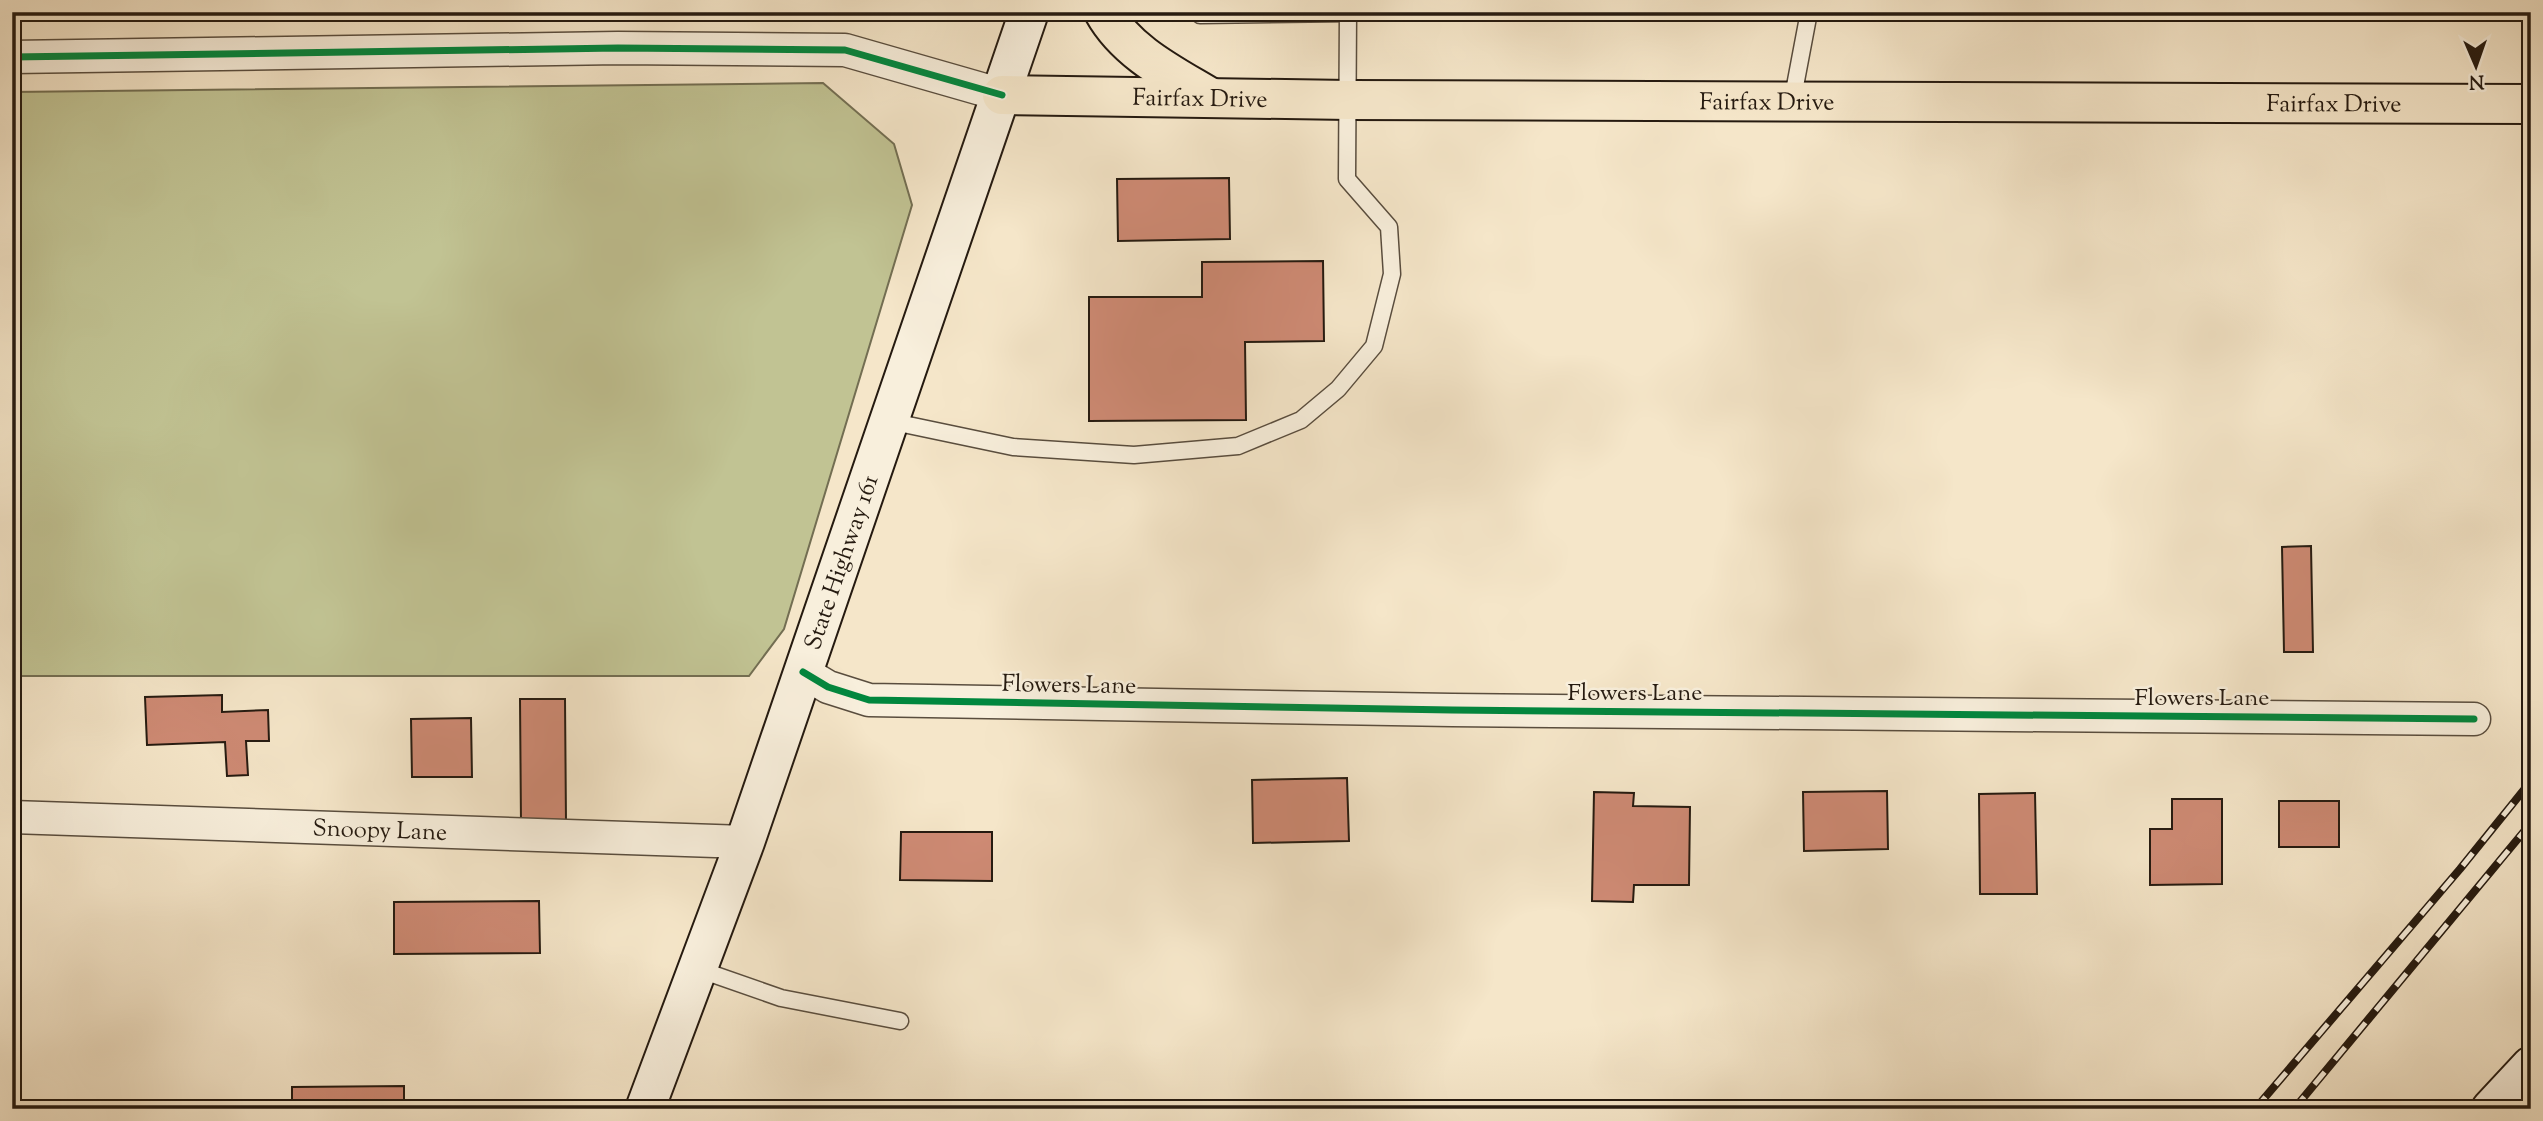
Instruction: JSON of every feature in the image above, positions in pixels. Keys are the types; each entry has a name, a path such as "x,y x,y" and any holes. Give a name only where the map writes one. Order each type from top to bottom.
{"main road":[{"name":"State Highway 161","path":"645,1109 745,842 1029,12"},
{"path":"1104,12 1127,40 1150,61 1213,99"},
{"name":"Fairfax Drive","path":"1002,95 1349,100 2531,104"},
{"path":"2491,1109 2531,1066"}],"street":[{"path":"12,57 618,48 845,50 1002,95"},
{"name":"Flowers Lane","path":"803,672 828,687 869,700 1494,710 2473,719"},
{"name":"Snoopy Lane","path":"12,817 745,842"}],"lane":[{"path":"889,421 1013,447 1134,454 1238,446 1301,420 1338,389 1374,346 1392,274 1389,227 1347,179 1349,13 1200,15 1200,12"},
{"path":"1792,102 1809,12"},
{"path":"698,969 781,999 900,1021"}],"green space":[{"path":"823,83 894,144 912,205 784,629 749,676 12,676 12,92"}],"building":[{"path":"1229,178 1230,239 1118,241 1117,179"},
{"path":"1323,261 1324,341 1245,342 1246,420 1089,421 1089,297 1202,297 1202,262"},
{"path":"2311,546 2313,652 2284,652 2282,547"},
{"path":"222,695 222,712 268,710 269,741 246,741 248,775 227,776 225,742 147,745 145,697"},
{"path":"520,699 565,699 566,823 521,824"},
{"path":"471,718 472,777 412,777 411,719"},
{"path":"1347,778 1349,841 1253,843 1252,780"},
{"path":"1887,791 1888,849 1804,851 1803,792"},
{"path":"1594,792 1634,793 1633,806 1690,807 1689,885 1634,885 1633,902 1592,901"},
{"path":"2035,793 2037,894 1980,894 1979,794"},
{"path":"2172,799 2222,799 2222,884 2150,885 2150,829 2172,829"},
{"path":"2279,801 2339,801 2339,847 2279,847"},
{"path":"901,832 992,832 992,881 900,880"},
{"path":"539,901 540,953 394,954 394,902"},
{"path":"404,1086 404,1109 292,1109 292,1087"}],"railway":[{"path":"2255,1109 2460,869 2531,781"},
{"path":"2294,1109 2531,823"}],"cycle path":[{"path":"12,57 618,48 845,50 1002,95"},
{"path":"803,672 828,687 869,700 1452,710 2474,719"}]}
